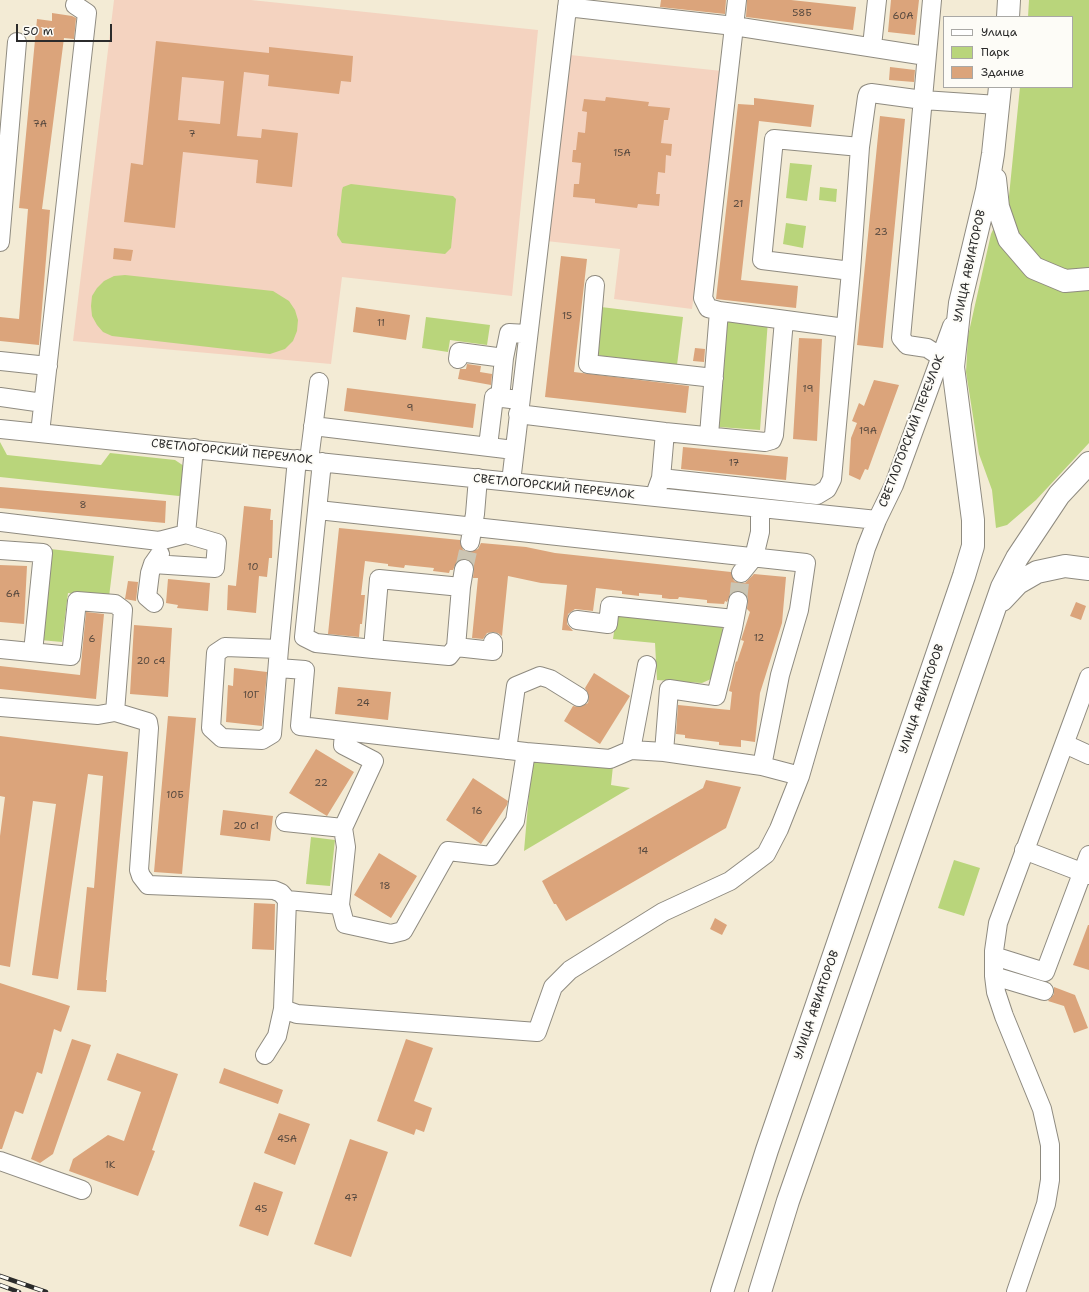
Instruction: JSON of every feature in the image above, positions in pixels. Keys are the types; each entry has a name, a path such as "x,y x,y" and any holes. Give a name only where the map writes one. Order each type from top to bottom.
{"main road":[{"path":"1008,16 1010,0"},
{"name":"УЛИЦА АВИАТОРОВ","path":"722,1292 767,1150 964,576 972,546 973,520 953,367 960,303 987,190 993,154 999,96"},
{"path":"993,154 998,207 1009,239 1034,268 1066,281 1089,279"},
{"path":"760,1292 788,1201 1002,587 1017,558 1059,495 1089,463"},
{"path":"993,612 1018,583 1036,572 1065,566 1089,569"},
{"path":"1048,570 1080,578 1089,585"}],"street":[{"path":"737,0 703,298 708,308 719,311 845,328"},
{"path":"872,46 877,0"},
{"path":"932,0 901,338 907,345 927,348 941,357"},
{"path":"511,482 527,334 567,3 872,46 926,56"},
{"path":"40,433 87,13 75,5"},
{"path":"0,242 17,42"},
{"path":"661,478 817,495 827,489 832,479 845,328 852,271 860,147 868,94 923,100 999,96"},
{"path":"852,271 762,260 774,139 860,147"},
{"path":"595,285 588,364 714,378"},
{"name":"СВЕТЛОГОРСКИЙ ПЕРЕУЛОК","path":"0,429 876,520 894,485 960,303"},
{"path":"709,435 719,311"},
{"path":"488,446 494,397 500,398 519,407 665,432 709,435 765,442 772,440 774,435 784,320"},
{"path":"500,398 504,358 509,333 527,334"},
{"path":"458,359 459,352 504,358"},
{"path":"0,361 48,366"},
{"path":"279,649 225,647 216,653 211,728 222,738 262,740 272,734 279,649 320,382"},
{"path":"0,397 43,403"},
{"path":"314,426 514,450"},
{"path":"654,498 661,478 665,432"},
{"path":"154,604 147,597 153,564 178,536 194,448"},
{"path":"309,460 318,510 304,637 316,643 449,656 456,647 464,569"},
{"path":"471,535 478,478"},
{"path":"741,573 754,557 760,532 760,509"},
{"path":"318,510 471,535 754,557 806,563 799,610 780,675 762,766"},
{"path":"283,1009 297,1014 537,1032 553,987 570,970 663,912 730,881 766,854 779,829 800,776 854,589 876,520"},
{"path":"0,522 159,540 178,536 217,543 218,552 215,568 153,564"},
{"path":"0,550 43,553 33,652"},
{"path":"373,649 379,579 461,587"},
{"path":"0,649 71,656 77,601 115,604 123,610 115,712"},
{"path":"664,752 669,689 716,696 738,601"},
{"path":"576,620 608,624 610,606 734,619"},
{"path":"456,647 493,651 493,642"},
{"path":"630,750 647,665"},
{"path":"278,668 305,670 300,726 507,750 610,759 630,750 664,752 762,766 800,776"},
{"path":"507,750 516,686 540,676 550,679 579,697"},
{"path":"1016,1292 1046,1204 1050,1180 1050,1145 1042,1109 1004,1016 994,976 994,954 998,923 1089,677"},
{"path":"0,707 98,715 115,712 148,722 149,728 139,870 148,885 274,890 281,893 287,900 283,1009 277,1036 265,1055"},
{"path":"344,732 343,745 374,762 343,828 346,847 340,905 345,924 391,934 403,931 448,850 492,856 516,821 526,752"},
{"path":"1065,744 1089,755"},
{"path":"285,822 343,828"},
{"path":"1024,850 1086,874"},
{"path":"994,954 1045,972 1086,874 1089,855"},
{"path":"287,900 340,905"},
{"path":"994,976 1044,991"},
{"path":"0,1161 82,1190"}],"shaded area":[{"path":"114,0 251,0 538,30 512,296 342,277 331,364 73,341"},
{"path":"570,55 722,71 692,309 614,299 620,249 546,241"}],"green space":[{"path":"1029,0 1089,0 1089,443 1036,500 1007,525 996,528 992,490 979,454 966,372 968,336 991,234 1009,196 1020,88 1073,88 1073,16 1028,16"},
{"path":"790,163 812,165 807,201 786,198"},
{"path":"351,184 453,196 456,199 451,248 445,254 342,243 337,235 342,190 343,187"},
{"path":"820,187 837,189 836,202 819,200"},
{"path":"786,223 806,226 803,248 783,244"},
{"path":"125,275 273,291 289,301 295,310 298,320 297,331 293,341 285,349 270,354 112,336 103,332 92,316 92,296 104,281 114,276"},
{"path":"601,307 683,317 677,365 595,355"},
{"path":"426,317 490,325 487,345 450,340 448,352 422,348"},
{"path":"727,317 768,320 760,430 719,427"},
{"path":"0,442 7,455 101,465 110,453 175,460 184,466 182,495 179,496 0,477"},
{"path":"50,549 114,556 109,597 68,593 62,642 40,640"},
{"path":"618,614 720,623 724,632 711,679 702,683 657,680 655,643 613,639"},
{"path":"532,759 613,766 611,785 630,788 524,851"},
{"path":"311,837 335,840 330,886 306,884"},
{"path":"954,860 980,868 964,916 938,908"}],"building":[{"path":"661,0 726,0 725,14 660,7"},
{"path":"747,0 791,0 856,7 853,30 746,17"},
{"path":"891,0 919,0 915,35 888,32"},
{"path":"52,13 76,18 74,39 64,38 42,209 50,210 39,345 0,341 0,317 19,319 28,209 19,208 37,19 52,21"},
{"path":"156,41 269,53 269,47 353,56 351,82 341,81 339,94 268,86 269,75 244,72 237,136 261,138 262,129 298,133 292,187 256,183 258,160 183,152 175,228 124,222 131,163 143,165","holes":["182,77 224,81 220,124 178,120"]},
{"path":"890,67 915,70 914,82 889,80"},
{"path":"606,97 649,102 648,106 670,108 668,120 664,120 661,143 672,144 671,156 666,155 665,173 658,172 656,194 660,194 659,206 638,204 637,208 595,203 595,199 573,197 574,184 579,184 581,163 572,162 573,150 576,150 578,132 585,133 587,112 582,111 584,99 605,101"},
{"path":"754,98 814,105 811,127 759,121 741,280 798,286 796,308 716,299 738,104 754,105"},
{"path":"880,116 905,119 883,348 857,345"},
{"path":"114,248 133,250 131,261 113,259"},
{"path":"561,256 587,259 574,372 689,386 686,413 545,397"},
{"path":"356,307 410,315 406,340 353,332"},
{"path":"799,338 822,339 817,441 793,439"},
{"path":"695,348 705,349 704,362 693,361"},
{"path":"467,364 481,366 480,372 492,374 491,385 458,379 460,369 466,369"},
{"path":"874,380 899,385 868,470 865,469 860,480 849,475 851,438 857,423 852,421 859,403 864,406"},
{"path":"347,388 476,404 473,428 344,411"},
{"path":"683,447 788,457 786,480 681,469"},
{"path":"0,487 166,501 165,523 0,508"},
{"path":"244,506 271,509 270,520 273,520 272,558 269,558 267,577 259,576 256,613 227,610 228,585 236,586"},
{"path":"339,528 460,540 463,550 469,552 478,549 481,543 526,547 555,553 731,572 734,581 740,583 745,583 754,574 786,577 782,623 760,693 755,742 741,740 741,747 719,745 719,742 685,738 685,735 676,734 678,705 730,710 732,692 729,691 736,661 737,662 744,641 741,640 750,612 747,609 748,598 744,593 734,591 724,604 707,603 707,600 679,597 678,599 662,598 662,595 639,593 639,596 622,594 622,591 596,588 593,611 575,609 568,614 567,624 573,631 562,630 567,585 541,583 508,576 502,636 493,632 487,633 483,639 472,638 478,578 473,578 474,566 470,561 460,559 456,563 453,570 450,570 449,573 433,571 434,568 405,565 404,568 365,561 361,595 365,595 359,637 328,634"},
{"path":"0,565 27,566 24,624 0,622"},
{"path":"168,579 210,583 208,611 177,608 178,605 166,603"},
{"path":"128,581 138,582 136,601 125,599"},
{"path":"1076,602 1086,606 1081,620 1070,616"},
{"path":"86,612 104,614 96,699 0,689 0,666 80,675"},
{"path":"134,625 172,628 168,697 130,694"},
{"path":"234,668 267,672 262,726 226,722 228,685 233,686"},
{"path":"594,673 630,696 600,744 564,721 573,706 579,707 588,703 589,697 585,688"},
{"path":"338,687 391,692 388,720 335,714"},
{"path":"168,716 196,718 182,874 154,872"},
{"path":"0,736 128,752 106,992 77,990 87,887 94,888 103,776 88,774 58,979 32,975 56,804 33,801 10,967 0,965 0,836 5,797 0,796"},
{"path":"316,749 354,772 327,816 289,793"},
{"path":"473,778 508,801 507,805 481,844 446,820"},
{"path":"706,780 741,787 726,828 566,921 556,904 554,904 542,881 703,788"},
{"path":"223,810 273,816 270,841 220,835"},
{"path":"379,853 417,876 391,918 354,895"},
{"path":"254,903 275,904 274,950 252,949"},
{"path":"715,918 727,925 722,935 710,929"},
{"path":"1089,925 1089,970 1073,965"},
{"path":"0,983 70,1006 61,1032 54,1029 42,1074 37,1072 23,1114 15,1111 2,1149 0,1149"},
{"path":"1054,987 1075,995 1088,1028 1074,1033 1064,1006 1048,1001 1054,994"},
{"path":"72,1039 91,1045 53,1154 40,1163 31,1159"},
{"path":"406,1039 433,1048 414,1101 432,1108 424,1132 416,1129 414,1135 377,1121"},
{"path":"117,1053 178,1074 152,1150 155,1151 138,1196 69,1171 73,1159 108,1135 124,1141 141,1092 107,1080"},
{"path":"224,1068 283,1090 278,1104 219,1083"},
{"path":"279,1113 310,1124 295,1165 264,1153"},
{"path":"350,1139 388,1152 351,1257 314,1244"},
{"path":"254,1182 283,1192 268,1236 239,1226"}],"tunnel":[{"path":"464,569 470,542"},
{"path":"738,601 741,573"}],"railway":[{"path":"0,1276 46,1292"},
{"path":"0,1285 19,1292"}]}
